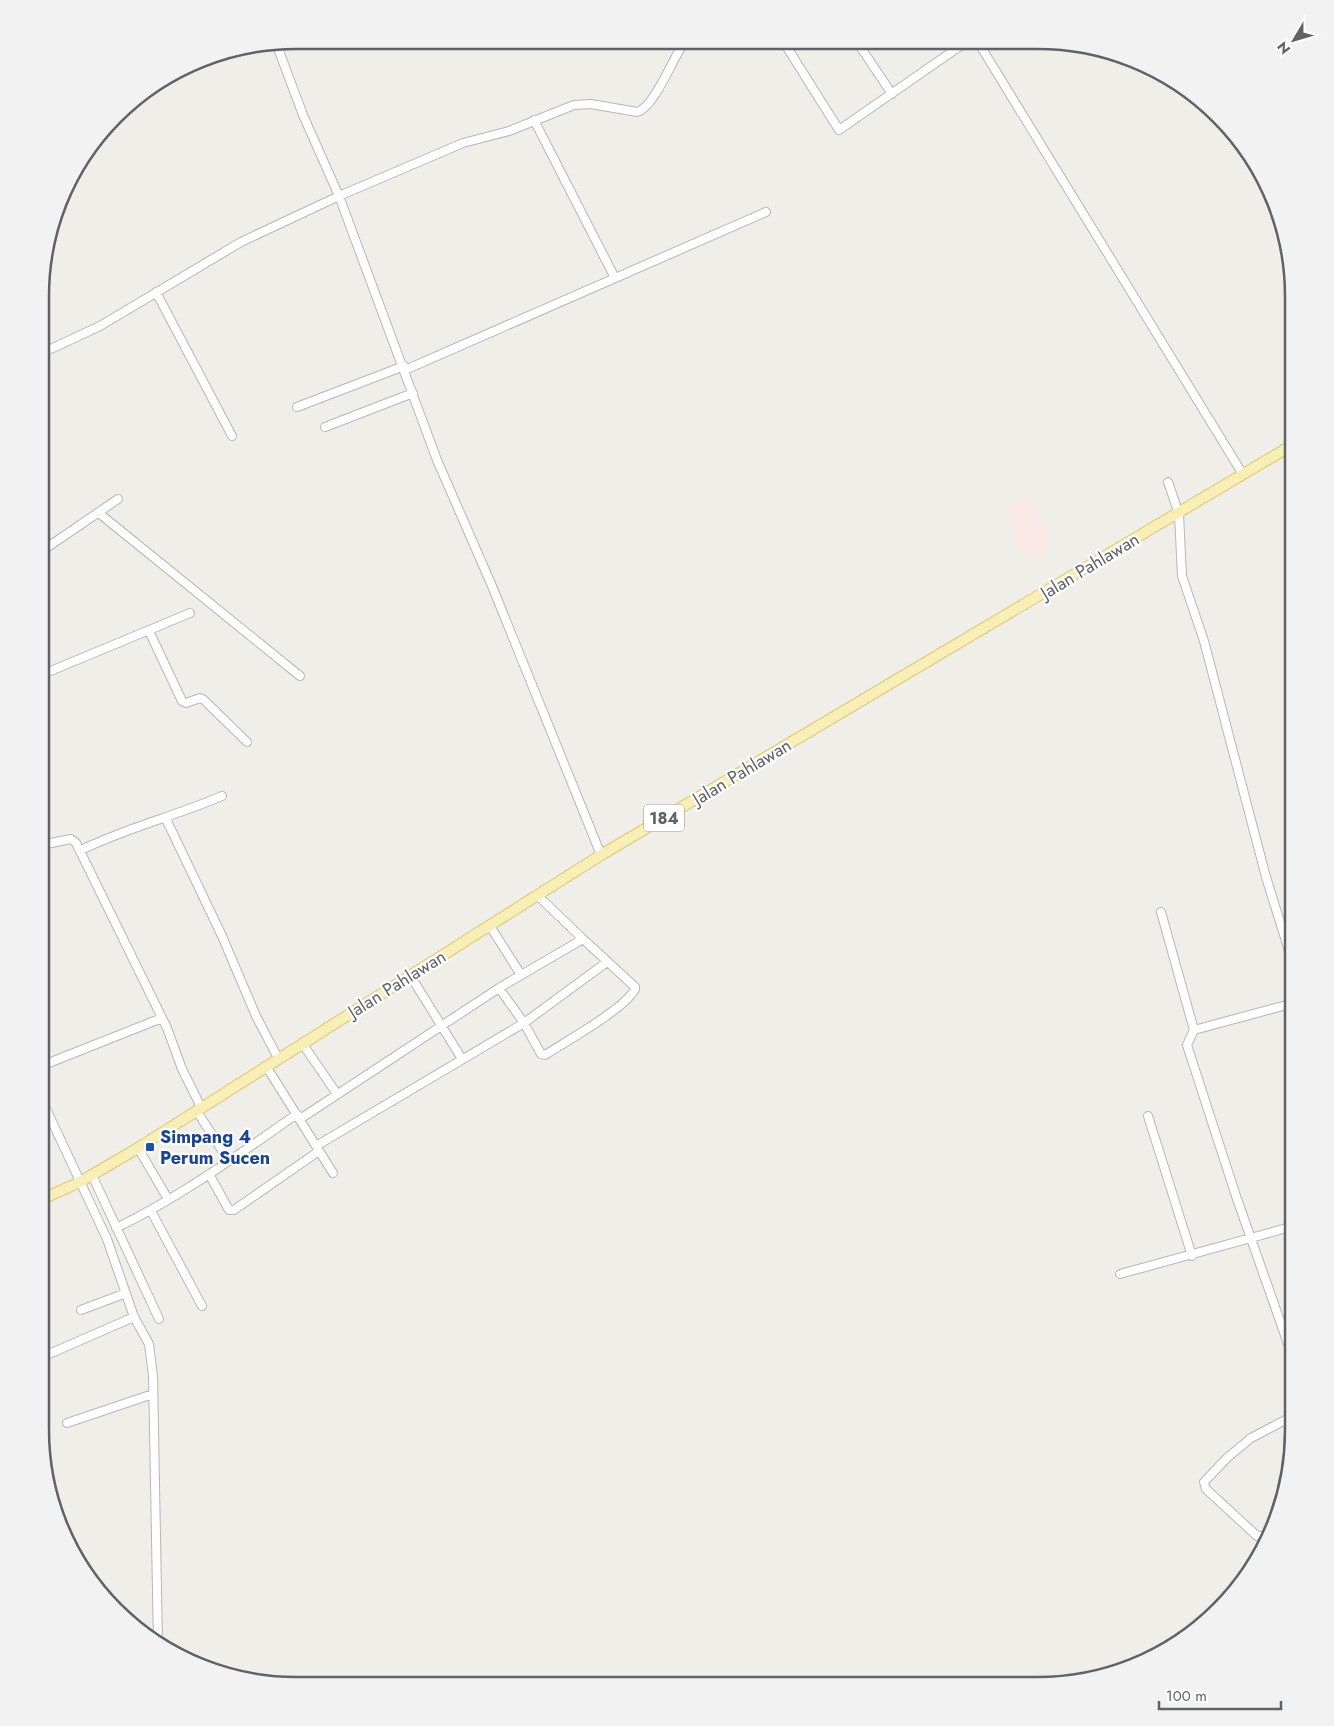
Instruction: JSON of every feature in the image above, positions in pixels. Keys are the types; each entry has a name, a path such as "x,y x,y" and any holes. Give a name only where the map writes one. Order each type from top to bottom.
{"main road":[{"name":"Jalan Pahlawan","path":"49,1196 92,1176 138,1148 601,855 1179,514 1242,473 1285,449"}],"street":[{"path":"278,49 303,114 339,196 437,460 492,586 601,855"},
{"path":"49,350 100,326 241,242 339,196 463,143 509,131 574,105 591,104 637,112 642,110 653,100 679,49"},
{"path":"787,49 837,129 844,129 956,49"},
{"path":"862,49 892,94"},
{"path":"982,49 1242,473"},
{"path":"534,120 614,278"},
{"path":"297,407 404,368 766,212"},
{"path":"156,292 232,436"},
{"path":"325,427 414,394"},
{"path":"1168,482 1179,514 1182,576 1204,641 1266,877 1285,938"},
{"path":"49,547 118,500"},
{"path":"100,514 300,676"},
{"path":"49,672 190,613"},
{"path":"149,631 182,701 186,703 200,698 204,700 247,742"},
{"path":"81,850 102,840 222,796"},
{"path":"166,818 222,936 256,1016 278,1058"},
{"path":"49,843 71,839 81,850 162,1018 198,1109 229,1161"},
{"path":"499,988 524,1023 541,1054 545,1055 605,1016 635,990 635,987 538,896"},
{"path":"1161,912 1194,1030 1187,1045 1251,1239 1285,1333"},
{"path":"490,926 521,975"},
{"path":"116,1228 151,1211 337,1094 499,988 582,939"},
{"path":"209,1174 229,1210 234,1210 317,1148 524,1023 607,962"},
{"path":"410,975 462,1059"},
{"path":"1194,1030 1285,1005"},
{"path":"49,1063 162,1018"},
{"path":"302,1043 337,1094"},
{"path":"266,1066 333,1173"},
{"path":"49,1115 106,1239 134,1317 149,1344 153,1368 158,1635"},
{"path":"1148,1116 1192,1256"},
{"path":"138,1148 168,1199"},
{"path":"92,1176 158,1319"},
{"path":"151,1211 202,1306"},
{"path":"1120,1274 1192,1256 1285,1229"},
{"path":"81,1310 126,1293"},
{"path":"49,1354 134,1317"},
{"path":"67,1423 153,1394"},
{"path":"1261,1536 1257,1536 1244,1526 1206,1489 1204,1482 1226,1458 1251,1438 1285,1421"}],"shaded area":[{"path":"1030,498 1038,523 1042,522 1049,544 1045,545 1048,555 1033,560 1030,552 1021,555 1005,506"}],"place":[{"name":"Simpang 4 Perum Sucen","path":"150,1147"}]}
